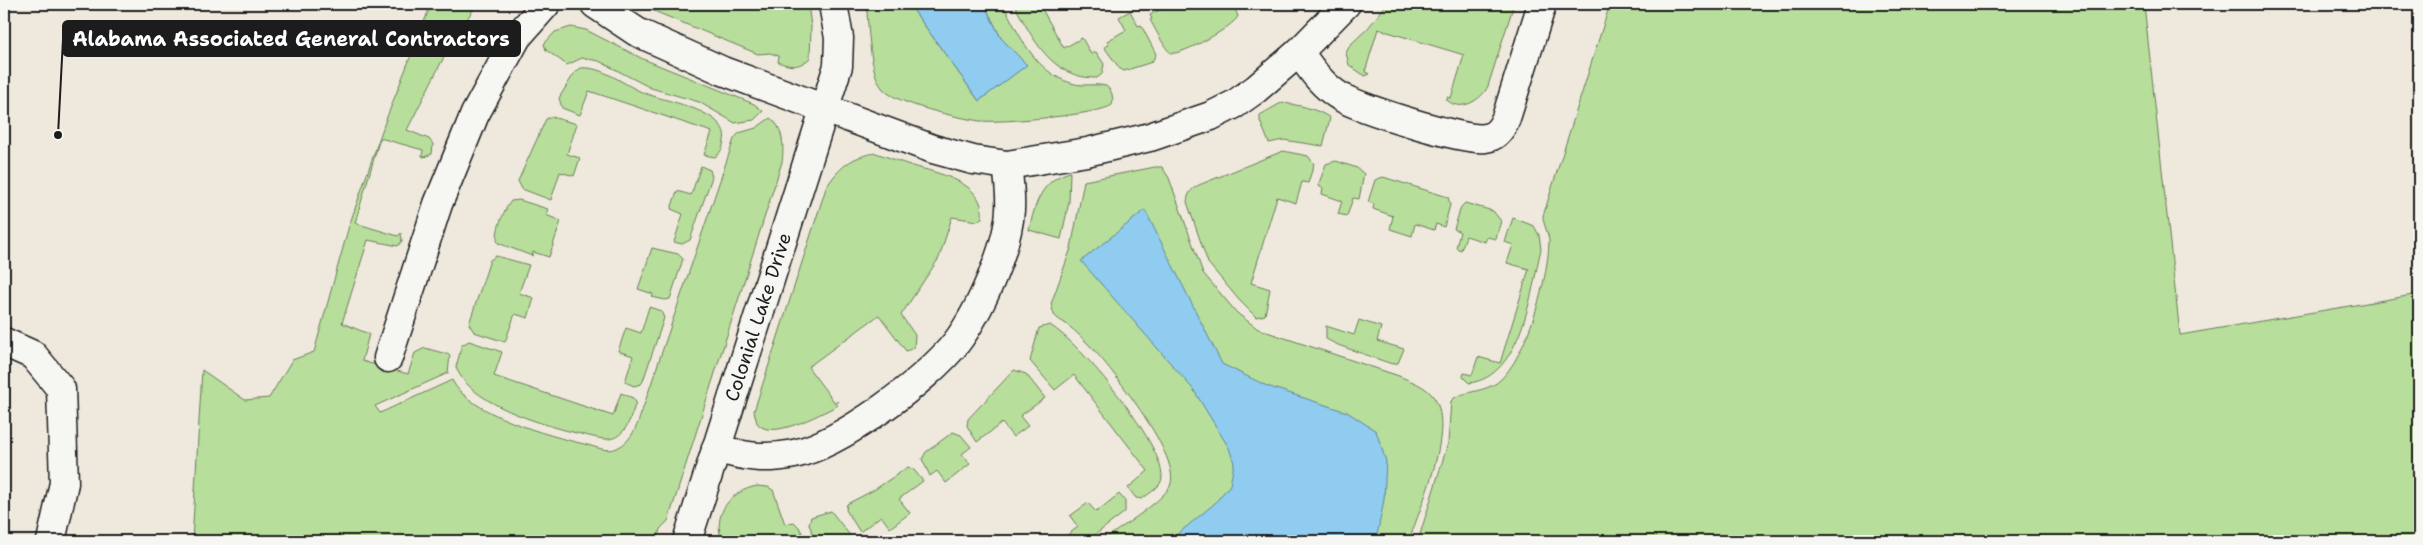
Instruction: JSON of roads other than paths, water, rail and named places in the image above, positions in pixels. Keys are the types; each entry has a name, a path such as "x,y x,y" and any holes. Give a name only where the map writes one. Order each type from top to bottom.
{"street":[{"path":"388,358 438,204 475,114 517,37 546,4"},
{"path":"595,4 637,32 723,71 933,149 973,160 1007,165 1087,152 1182,128 1235,104 1256,89 1298,52 1346,4"},
{"name":"Colonial Lake Drive","path":"692,535 716,448 826,110 838,66 839,38 833,4"},
{"path":"1298,52 1320,80 1341,97 1381,112 1467,138 1484,139 1495,134 1503,125 1542,4"},
{"path":"716,448 745,457 781,456 809,450 888,406 955,344 979,305 996,263 1010,212 1007,165"},
{"path":"4,342 33,355 61,389 64,483 51,541"}],"water":[{"path":"909,4 984,4 1001,38 1027,65 979,101"},
{"path":"1145,210 1222,364 1267,386 1347,412 1376,431 1386,461 1384,500 1376,541 1169,541 1214,504 1230,485 1234,463 1229,448 1193,389 1081,261"}],"place":[{"name":"Alabama Associated General Contractors","path":"58,135"}]}
